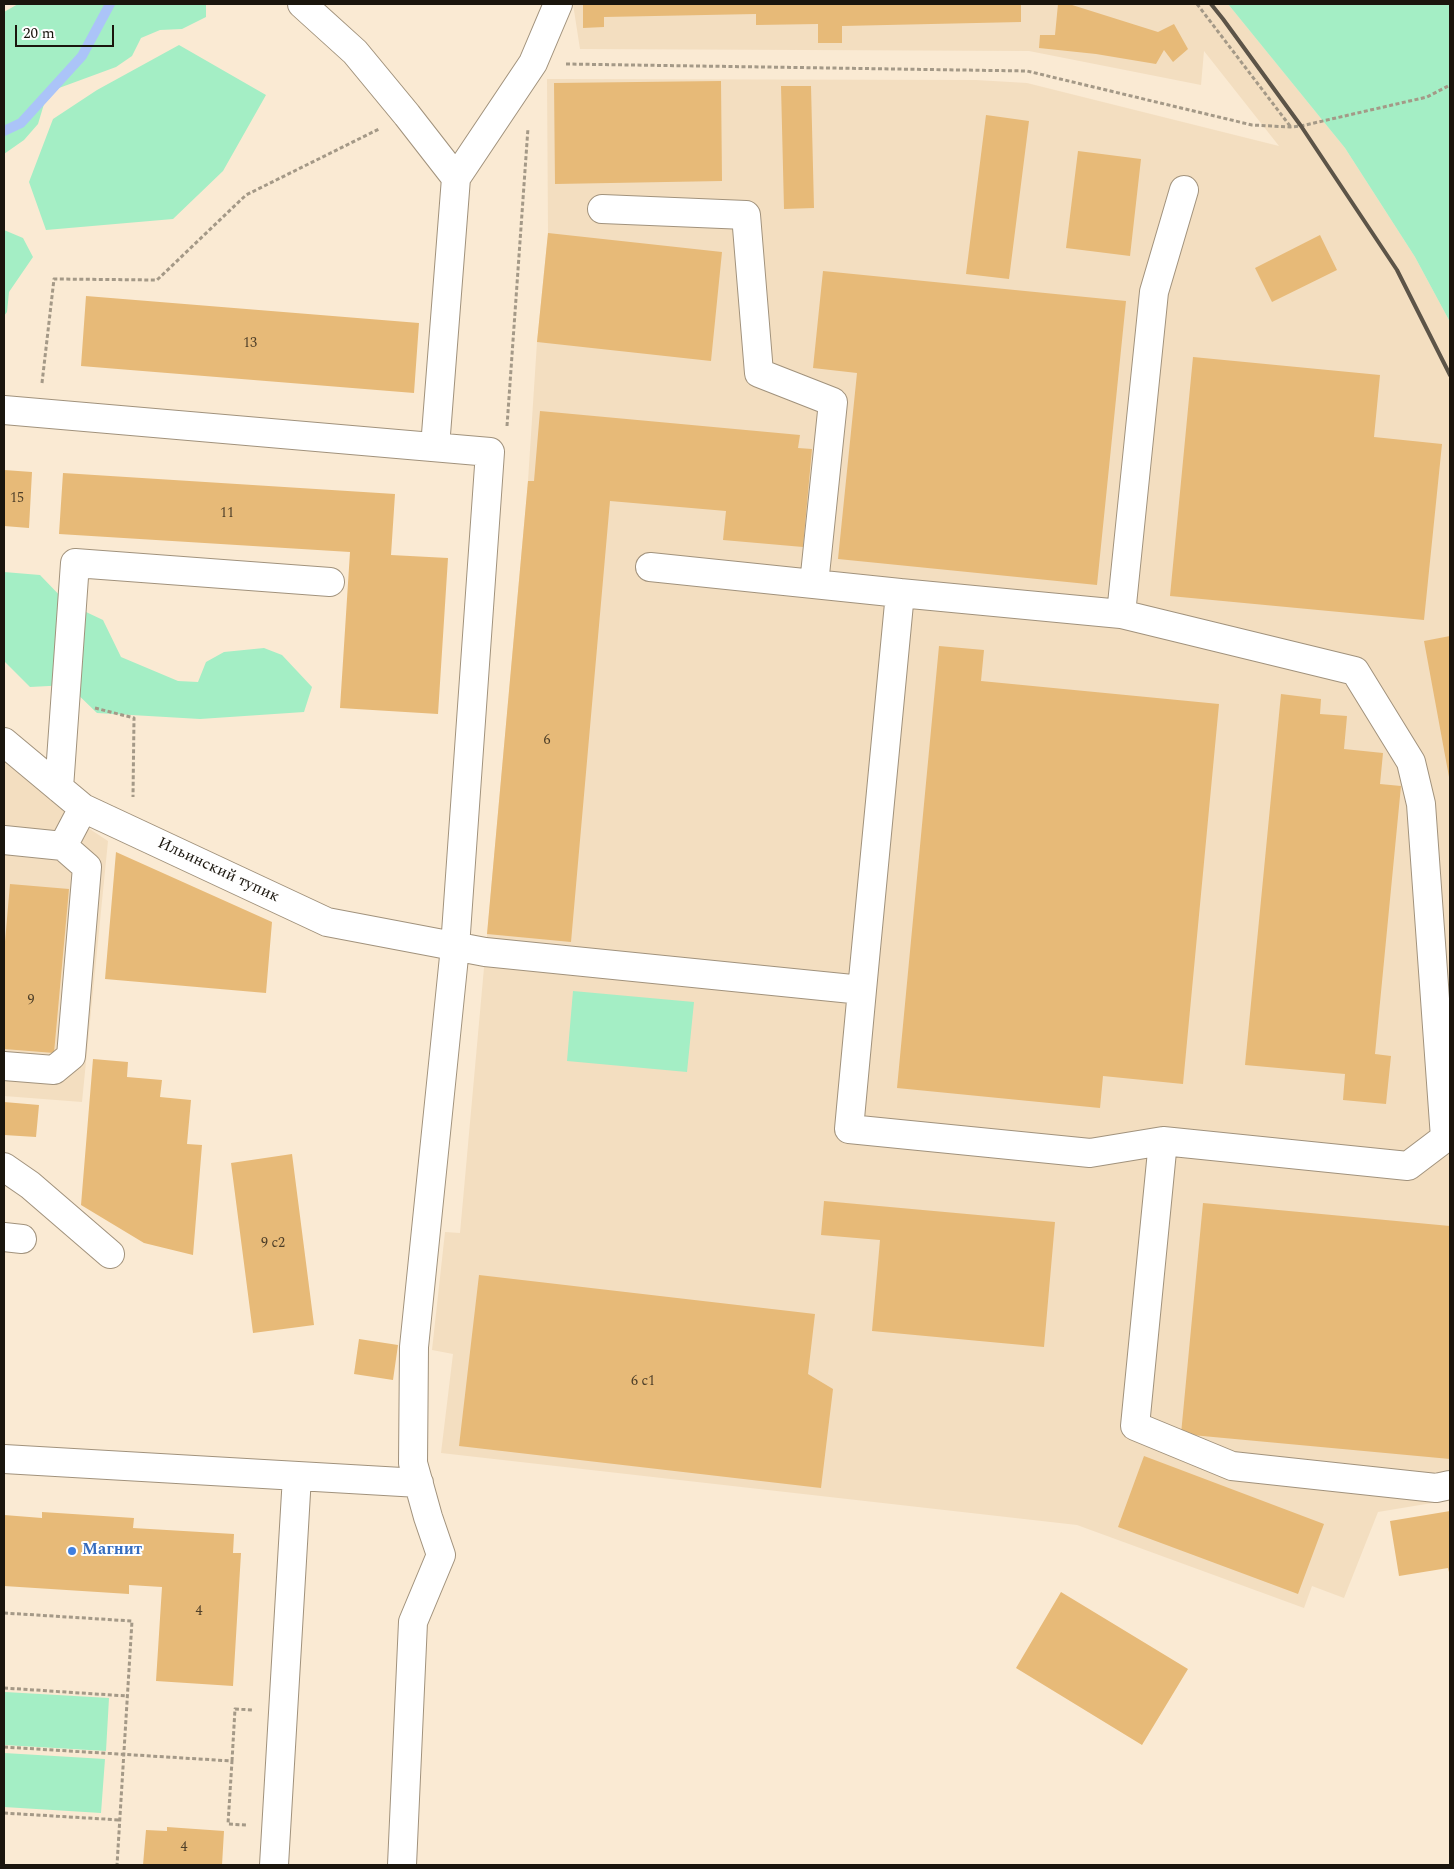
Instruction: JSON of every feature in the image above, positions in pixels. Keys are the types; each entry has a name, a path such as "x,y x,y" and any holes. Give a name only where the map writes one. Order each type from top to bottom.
{"street":[{"path":"302,4 355,52 408,115 456,178"},
{"path":"435,448 456,178 533,63 558,4"},
{"path":"1121,614 1154,292 1184,190"},
{"path":"602,209 746,215 759,373 833,402 814,584"},
{"path":"4,410 490,452 456,947 414,1347 413,1464 441,1554 413,1622 402,1865"},
{"path":"59,788 75,563 330,582"},
{"path":"650,567 1121,614 1355,671 1411,762 1422,804 1448,1140 1408,1166 1163,1141 1090,1153 849,1130 900,593"},
{"name":"Ильинский тупик","path":"4,742 83,808 327,922 485,952 862,990"},
{"path":"63,846 83,808"},
{"path":"4,840 63,846 87,867 71,1056 54,1070 4,1066"},
{"path":"1163,1141 1135,1426 1232,1466 1436,1488 1450,1485"},
{"path":"4,1167 30,1185 110,1254"},
{"path":"4,1459 419,1484"},
{"path":"274,1865 297,1476"}],"path":[{"path":"1197,4 1290,127"},
{"path":"533,63 1027,71 1252,125 1290,127 1427,97 1450,85"},
{"path":"39,413 54,279 157,280 246,195 408,115"},
{"path":"66,700 134,718 133,830"},
{"path":"4,1614 132,1621 118,1865"},
{"path":"4,1688 127,1696"},
{"path":"276,1826 228,1824 235,1709 283,1712"},
{"path":"4,1747 232,1761"},
{"path":"4,1813 120,1820"}],"shaded area":[{"path":"573,4 1228,4 1345,148 1415,257 1450,322 1450,1500 1378,1512 1344,1598 1312,1586 1304,1608 1077,1525 441,1453 453,1354 432,1350 445,1232 460,1233 462,1211 528,481 537,342 548,233 547,79 976,80 1027,83 1279,146 1204,51 1201,85 1029,51 580,49"},
{"path":"4,761 76,820 108,841 82,1102 4,1096"}],"green space":[{"path":"18,4 206,4 206,17 182,29 160,30 141,38 132,56 116,67 59,88 44,104 38,124 24,140 4,154 4,12"},
{"path":"1228,4 1450,4 1450,322 1415,257 1345,148"},
{"path":"179,45 266,95 223,171 173,219 46,230 29,182 53,119 97,90"},
{"path":"4,230 23,238 33,257 9,292 7,312 4,316"},
{"path":"4,572 40,575 67,603 103,620 121,657 178,681 198,682 206,662 224,652 264,648 282,655 312,687 304,712 200,719 97,713 68,685 30,687 4,661"},
{"path":"573,991 694,1002 687,1072 567,1061"},
{"path":"5,1692 109,1698 106,1751 4,1745"},
{"path":"4,1753 105,1759 101,1813 4,1807"}],"building":[{"path":"583,4 1021,4 1021,22 842,26 842,43 818,43 818,24 756,25 756,14 604,17 604,27 583,28"},
{"path":"1058,4 1069,4 1158,32 1174,24 1188,49 1173,62 1164,50 1156,64 1096,54 1039,48 1040,35 1055,35"},
{"path":"721,81 722,181 555,184 554,83"},
{"path":"781,86 811,86 814,208 784,209"},
{"path":"986,115 1029,121 1009,279 966,274"},
{"path":"1078,151 1141,159 1130,256 1066,248"},
{"path":"548,233 722,252 711,361 537,342"},
{"path":"1320,235 1337,270 1272,302 1255,268"},
{"path":"823,271 1126,301 1097,585 838,559 857,373 813,368"},
{"path":"86,296 419,323 414,393 81,366"},
{"path":"1193,357 1380,375 1374,437 1442,444 1424,620 1170,596"},
{"path":"540,411 800,435 798,448 812,449 803,547 723,540 726,511 610,501 571,942 487,934 528,481 534,481"},
{"path":"4,470 32,472 29,528 4,526"},
{"path":"63,473 395,494 391,555 448,558 438,714 340,708 350,552 59,534"},
{"path":"1450,636 1450,777 1449,777 1424,641"},
{"path":"939,646 984,650 981,681 1219,704 1183,1084 1103,1076 1100,1108 897,1088"},
{"path":"1281,694 1321,699 1320,714 1347,716 1344,749 1383,753 1380,784 1401,786 1375,1054 1391,1056 1386,1104 1343,1100 1345,1074 1245,1065"},
{"path":"116,852 272,922 266,993 105,979"},
{"path":"10,884 69,889 54,1053 4,1049 4,953"},
{"path":"93,1059 128,1062 127,1077 162,1080 160,1097 191,1100 187,1144 202,1145 193,1255 144,1243 81,1205"},
{"path":"4,1102 39,1105 36,1137 4,1135"},
{"path":"292,1154 314,1325 253,1333 231,1163"},
{"path":"824,1201 1055,1222 1044,1347 872,1331 880,1240 821,1235"},
{"path":"1203,1203 1450,1226 1450,1459 1181,1434"},
{"path":"479,1275 815,1314 808,1374 833,1389 821,1488 459,1446"},
{"path":"359,1339 398,1345 393,1380 354,1374"},
{"path":"1144,1456 1324,1524 1298,1594 1118,1527"},
{"path":"1450,1511 1450,1576 1448,1568 1399,1576 1390,1521"},
{"path":"42,1512 134,1518 133,1528 234,1534 233,1553 241,1553 233,1686 156,1681 162,1587 129,1585 129,1594 4,1586 4,1515 42,1518"},
{"path":"1061,1592 1188,1669 1142,1745 1016,1668"},
{"path":"167,1827 224,1831 222,1865 143,1865 146,1830 167,1831"}],"waterway":[{"path":"4,131 21,123 82,56 110,4"}],"railway":[{"path":"1211,4 1301,126 1397,270 1450,375"}],"place":[{"name":"Магнит","path":"72,1551"}]}
